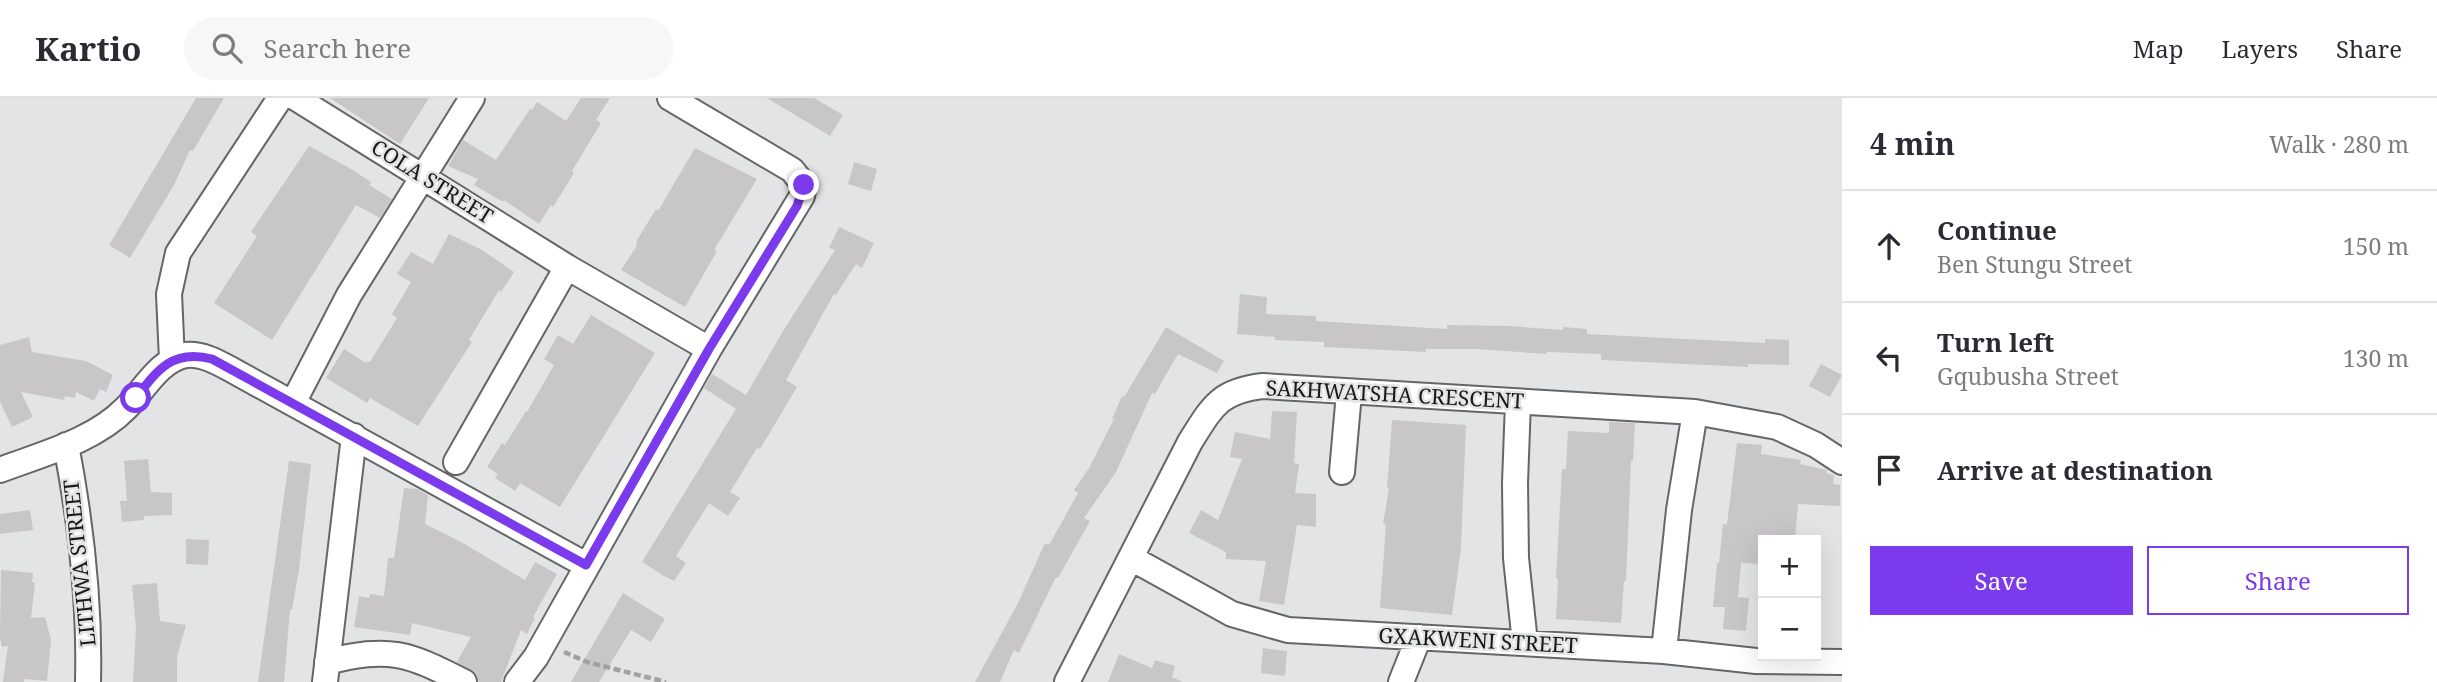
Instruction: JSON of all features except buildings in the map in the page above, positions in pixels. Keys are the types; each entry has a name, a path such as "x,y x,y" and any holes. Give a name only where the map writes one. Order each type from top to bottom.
{"street":[{"path":"172,360 169,294 178,253 280,98"},
{"name":"COLA STREET","path":"296,98 567,267 709,349"},
{"path":"293,402 349,295 472,98"},
{"path":"517,682 544,644 709,349 797,206 804,185 792,170 670,98"},
{"path":"456,462 567,267"},
{"path":"0,470 66,445 108,423 172,360 187,355 212,359 586,565"},
{"name":"SAKHWATSHA CRESCENT","path":"1067,682 1190,442 1223,397 1241,389 1263,386 1695,412 1777,427 1816,445 1842,462"},
{"path":"1342,472 1349,393"},
{"path":"1518,402 1515,483 1517,558 1525,643"},
{"path":"1664,651 1679,510 1695,412"},
{"path":"326,672 354,436"},
{"name":"LITHWA STREET","path":"66,445 75,490 84,564 89,644 88,682"},
{"name":"GXAKWENI STREET","path":"1131,558 1232,614 1288,630 1664,651 1754,671 1842,662"},
{"path":"1401,682 1419,637"},
{"path":"326,672 372,652 396,653 433,666 464,682"}],"path":[{"path":"544,644 587,662 666,682"}],"route":[{"path":"136,398 157,372 172,360 187,355 212,359 586,565 709,349 797,206 804,185"}]}
